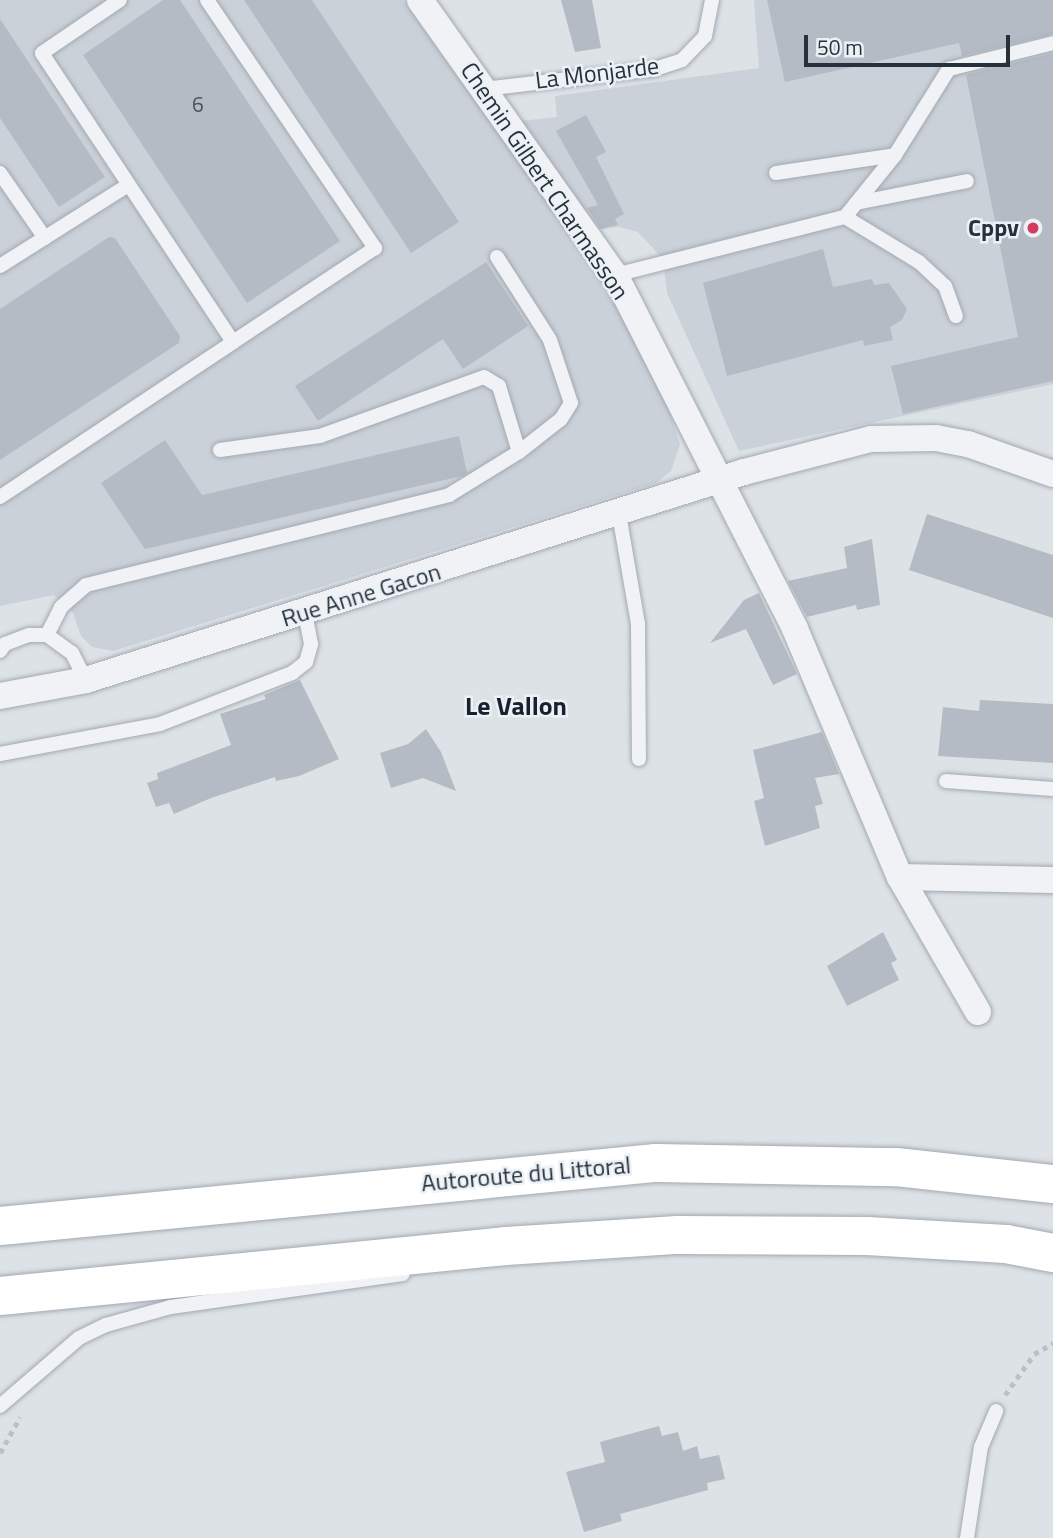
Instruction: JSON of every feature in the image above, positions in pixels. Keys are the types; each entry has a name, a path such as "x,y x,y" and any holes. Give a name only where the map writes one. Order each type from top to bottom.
{"highway":[{"name":"Autoroute du Littoral","path":"0,1226 656,1163 896,1167 1053,1184"},
{"path":"0,1296 506,1246 678,1235 867,1236 1006,1244 1053,1252"}],"street":[{"name":"Chemin Gilbert Charmasson","path":"420,0 615,275 795,629 900,877 978,1013"},
{"name":"Rue Anne Gacon","path":"0,696 86,680 618,514 718,480 871,439 901,437 987,449 1053,474"},
{"path":"900,877 1053,880"}],"lane":[{"path":"120,0 42,53 233,342"},
{"path":"0,497 375,248 207,0"},
{"name":"La Monjarde","path":"484,89 655,69 682,60 705,36 712,0"},
{"path":"615,275 845,217 895,155 949,69 1053,43"},
{"path":"776,173 895,155"},
{"path":"0,173 44,238"},
{"path":"856,203 968,181"},
{"path":"0,266 128,185"},
{"path":"845,217 919,262 945,286 956,316"},
{"path":"47,635 61,607 86,585 449,495 519,452 561,419 571,403 550,340 497,257"},
{"path":"220,450 320,436 484,377 499,386 519,452"},
{"path":"618,514 638,624 639,759"},
{"path":"0,754 160,724 292,673 306,662 311,645 305,612"},
{"path":"2,644 29,635 47,635 72,653 86,680"},
{"path":"946,780 1053,789"},
{"path":"0,1406 79,1338 137,1315 397,1275 506,1246"},
{"path":"967,1538 981,1447 996,1411"}],"path":[{"path":"996,1411 1016,1374 1034,1354 1053,1343"}],"shaded area":[{"path":"0,0 403,0 600,276 661,383 680,445 671,471 656,483 113,651 92,647 81,636 73,613 54,595 0,606"},
{"path":"754,0 1053,0 1053,384 739,451 667,293 663,259 638,232 619,227 596,230 520,121 557,117 555,96 759,68"}],"building":[{"path":"163,0 180,0 340,241 247,303 83,55"},
{"path":"244,0 312,0 459,222 411,253"},
{"path":"561,0 592,0 601,48 575,52"},
{"path":"767,0 1053,0 1053,34 962,56 959,43 785,82"},
{"path":"0,19 105,177 59,207 0,118"},
{"path":"1053,53 1053,381 903,414 891,366 1018,337 966,75"},
{"path":"586,115 606,152 596,157 624,214 615,219 618,225 601,229 587,208 598,205 556,131"},
{"path":"109,237 115,238 180,336 179,343 0,460 0,309"},
{"path":"823,249 833,287 872,279 874,285 889,283 907,309 902,320 890,327 893,340 864,346 863,340 727,376 703,283"},
{"path":"486,262 528,326 463,369 443,339 318,421 295,386"},
{"path":"459,436 467,473 462,476 145,549 101,483 165,440 202,495"},
{"path":"927,514 1053,555 1053,618 909,570"},
{"path":"872,539 880,605 857,610 856,605 807,617 788,581 847,568 844,547"},
{"path":"759,593 797,674 773,685 746,629 710,643 744,600"},
{"path":"300,680 339,759 299,776 276,781 275,777 211,798 174,814 169,803 156,807 147,783 158,779 157,773 231,745 220,714 266,699 264,695"},
{"path":"980,700 1053,704 1053,763 938,756 943,707 979,711"},
{"path":"426,729 441,752 456,791 423,778 391,788 380,753 408,744"},
{"path":"822,732 839,774 815,778 823,804 815,806 820,828 765,846 754,801 764,798 753,750"},
{"path":"883,932 897,960 891,963 899,980 847,1006 827,966"},
{"path":"659,1426 662,1436 678,1432 683,1451 697,1446 700,1459 719,1455 725,1479 707,1483 708,1490 620,1514 622,1521 584,1532 566,1472 605,1462 600,1442"}],"place":[{"name":"Cppv","path":"1033,228"}],"district":[{"name":"Le Vallon","path":"516,706"}]}
